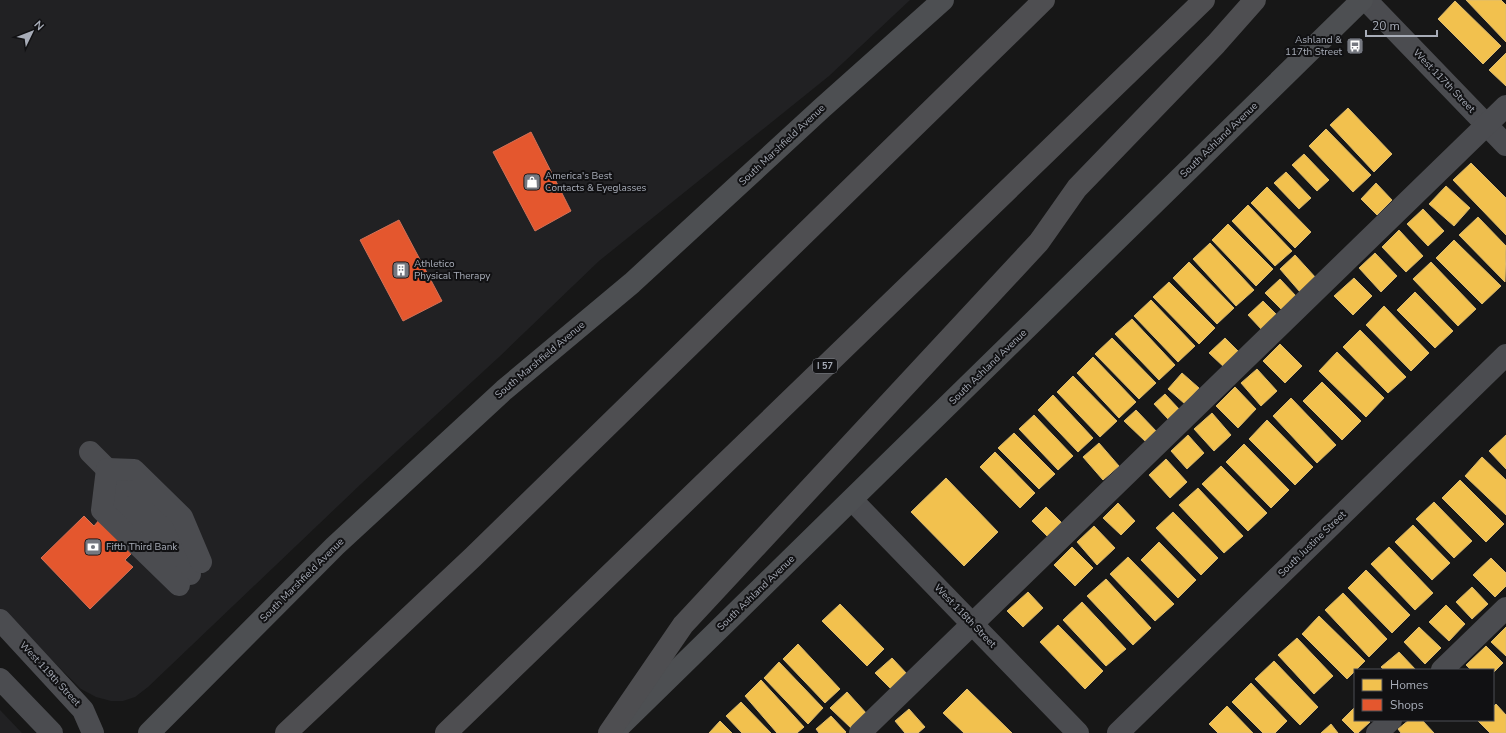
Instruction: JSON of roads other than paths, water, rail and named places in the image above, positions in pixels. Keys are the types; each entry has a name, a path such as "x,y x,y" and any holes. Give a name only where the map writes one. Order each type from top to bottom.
{"highway":[{"path":"286,733 479,551 1044,0"},
{"name":"I 57","path":"446,733 1204,0"},
{"path":"609,733 683,625 1039,242 1077,188 1256,0"}],"main road":[{"name":"South Marshfield Avenue","path":"149,733 336,546 504,390 632,283 822,108 943,0"},
{"name":"South Ashland Avenue","path":"613,733 1362,0"}],"street":[{"name":"West 117th Street","path":"1366,0 1506,145"},
{"path":"860,733 1506,106"},
{"name":"South Justine Street","path":"1118,733 1506,355"},
{"path":"90,452 106,479 102,510 190,574 182,517 134,470 106,479"},
{"name":"West 118th Street","path":"852,500 1078,733"},
{"path":"1443,669 1506,608"},
{"name":"West 119th Street","path":"0,620 84,710 93,733"},
{"path":"0,679 52,733"},
{"path":"1377,733 1390,721"}],"place":[{"name":"Ashland & 117th Street","path":"1355,46"},
{"name":"America's Best Contacts & Eyeglasses","path":"532,182"},
{"name":"Athletico Physical Therapy","path":"401,270"},
{"name":"Fifth Third Bank","path":"93,547"}]}
